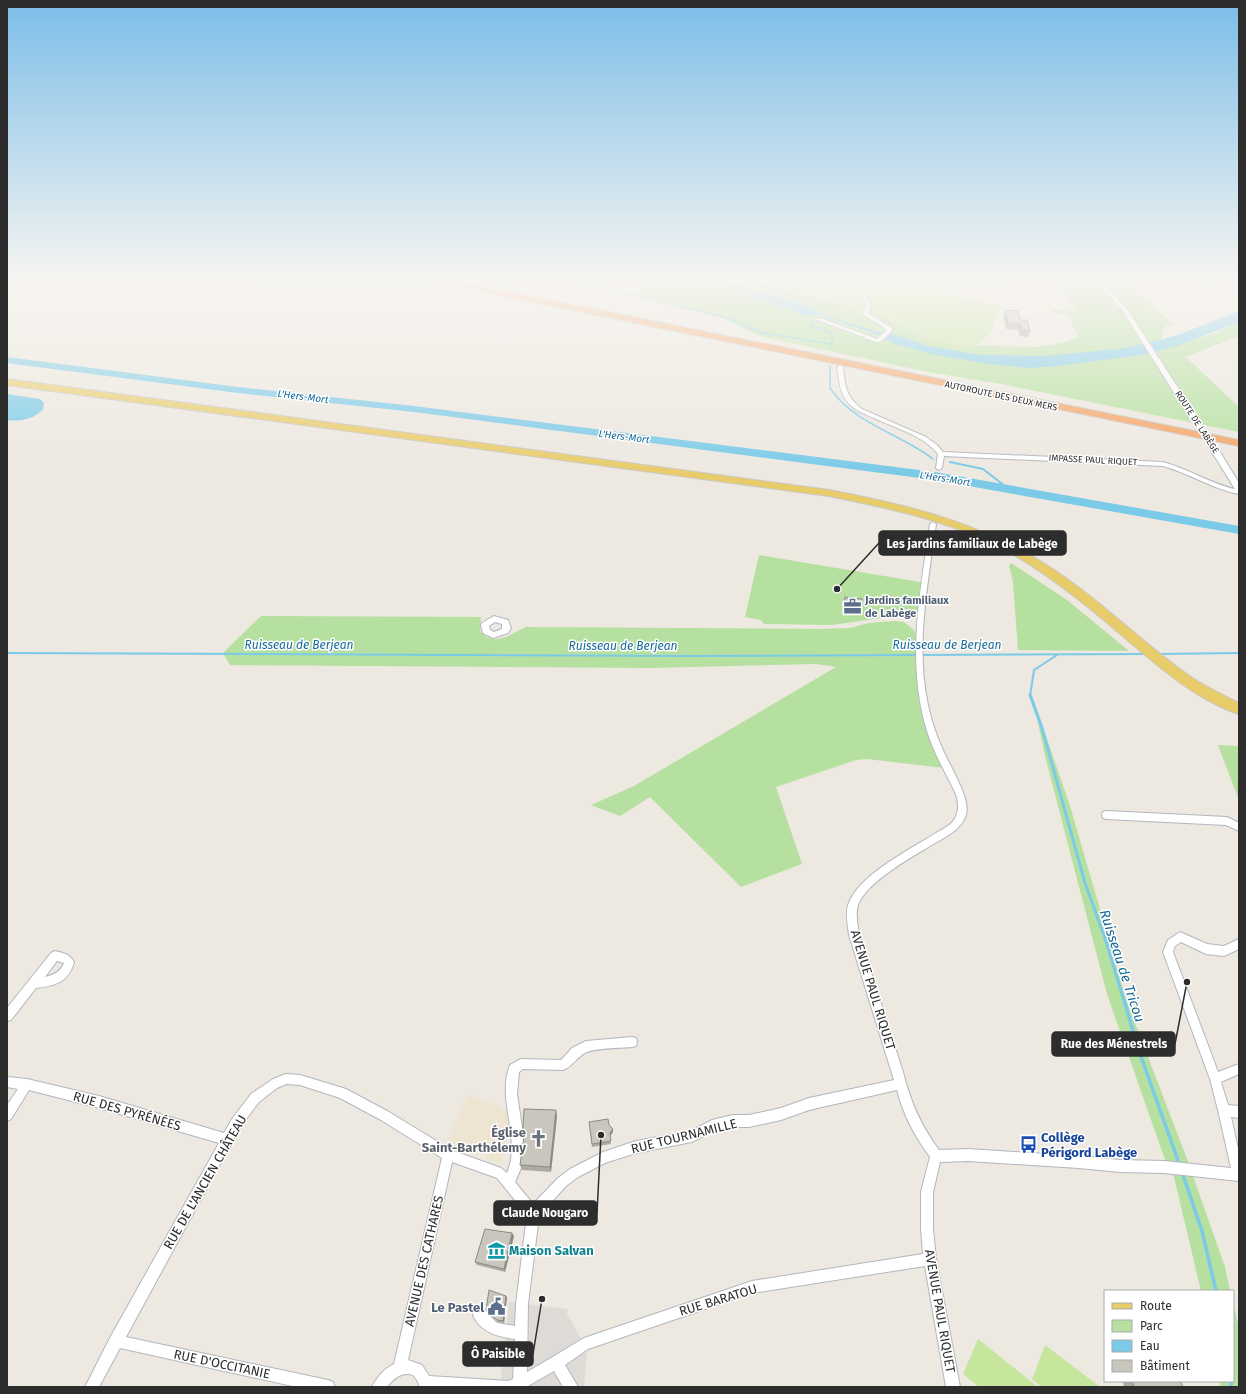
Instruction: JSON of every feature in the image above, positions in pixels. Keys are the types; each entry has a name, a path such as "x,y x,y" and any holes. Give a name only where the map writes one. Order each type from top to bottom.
{"highway":[{"name":"AUTOROUTE DES DEUX MERS","path":"754,344 1239,443"},
{"name":"AUTOROUTE DES DEUX MERS","path":"788,344 942,377 1239,436"}],"main road":[{"path":"7,382 829,493 904,508 955,523 1014,550 1062,581 1145,648 1208,694 1239,709"},
{"path":"1165,663 1213,692 1239,704"}],"street":[{"name":"ROUTE DE LABÈGE","path":"1147,344 1239,490"},
{"path":"840,367 847,399 854,406 924,438 935,446 941,454 939,468"},
{"name":"IMPASSE PAUL RIQUET","path":"941,454 1163,464 1187,471 1219,487 1239,490"},
{"name":"AVENUE PAUL RIQUET","path":"932,524 919,623 918,645 924,701 931,730 961,797 964,808 956,825 868,883 857,897 852,914 854,935 898,1072 900,1084 918,1129 936,1156 927,1192 926,1212 930,1259 953,1387"},
{"path":"1106,815 1227,821 1239,827"},
{"path":"936,1156 968,1155 1120,1166 1174,1168 1239,1175 1224,1110 1215,1080 1168,952 1172,943 1180,937 1206,949 1224,950 1239,944"},
{"path":"7,1016 35,983"},
{"path":"509,1184 516,1166 518,1141 511,1094 514,1069 521,1064 563,1065 576,1052 586,1046 632,1042"},
{"path":"1215,1080 1239,1069"},
{"name":"RUE DE L'ANCIEN CHÂTEAU","path":"92,1387 236,1123 255,1098 273,1084 286,1079 300,1080 342,1093 385,1116 448,1155 502,1174 533,1213"},
{"name":"RUE DES PYRÉNÉES","path":"7,1082 27,1084 99,1102 227,1140"},
{"path":"7,1115 27,1084"},
{"name":"RUE TOURNAMILLE","path":"533,1213 562,1182 574,1173 603,1158 636,1147 692,1136 712,1126 755,1120 781,1114 809,1104 900,1084"},
{"path":"1224,1110 1239,1112"},
{"name":"AVENUE DES CATHARES","path":"400,1367 448,1155"},
{"path":"515,1385 521,1333 522,1304 533,1213"},
{"name":"RUE BARATOU","path":"515,1385 556,1363 584,1344 752,1287 930,1259"},
{"path":"479,1316 488,1326 501,1331 521,1333"},
{"name":"RUE D'OCCITANIE","path":"116,1341 314,1386 328,1387"},
{"path":"556,1363 571,1387"},
{"path":"379,1387 384,1378 392,1371 400,1367 415,1369 421,1374 426,1384 506,1387"}],"shaded area":[{"path":"468,1094 490,1104 499,1105 498,1109 508,1110 507,1138 502,1162 487,1160 487,1156 469,1153 449,1143 453,1128"},
{"path":"509,1302 568,1309 567,1314 584,1344 587,1355 584,1387 564,1387 562,1383 557,1387 500,1387"}],"green space":[{"path":"797,344 952,344 1037,347 1055,344 1160,344 1158,351 1180,344 1219,344 1186,357 1239,407 1239,432 1001,384 928,372"},
{"path":"952,344 979,344 976,347"},
{"path":"759,555 920,582 924,585 918,616 911,618 888,617 832,625 764,624 761,620 745,617"},
{"path":"1011,563 1067,600 1129,651 1018,650 1013,582 1009,566"},
{"path":"261,616 481,617 480,631 491,639 508,636 526,627 819,629 850,628 869,623 895,621 904,622 914,630 916,635 918,668 944,768 867,759 856,760 776,787 802,864 741,887 650,797 620,816 591,805 634,786 836,667 816,664 651,668 230,665 223,653"},
{"path":"1032,695 1070,806 1127,1002 1187,1159 1225,1267 1230,1290 1201,1290 1174,1177 1164,1157 1107,994 1046,760"},
{"path":"1218,745 1239,746 1239,800"},
{"path":"1234,1306 1239,1328 1239,1387 1220,1387 1219,1382 1234,1382"},
{"path":"978,1339 1038,1387 979,1387 963,1374"},
{"path":"1045,1345 1100,1387 1042,1387 1032,1379"}],"water":[{"path":"896,344 922,344 982,355 1045,356 1126,348 1142,344 1182,344 1142,355 1030,368 990,364 931,354"},
{"path":"7,394 40,399 44,403 43,409 36,415 26,419 17,421 7,420"}],"building":[{"path":"845,597 862,599 862,607 844,604"},
{"name":"Église Saint-Barthélemy","path":"524,1109 556,1110 550,1167 520,1165 524,1136"},
{"path":"608,1119 609,1125 613,1129 610,1133 611,1141 592,1144 589,1122"},
{"name":"Maison Salvan","path":"485,1229 512,1233 504,1269 475,1262"},
{"name":"Le Pastel","path":"489,1290 506,1296 503,1321 497,1320 486,1310"},
{"path":"1132,1382 1181,1382 1183,1387 1134,1387"}],"waterway":[{"name":"L'Hers-Mort","path":"7,360 238,390 414,409 935,476 1239,530"},
{"path":"830,366 830,388 852,411 878,428 907,442 933,459"},
{"path":"950,462 983,469 1010,490"},
{"name":"Ruisseau de Berjean","path":"7,653 684,656 1146,654"},
{"name":"Ruisseau de Berjean","path":"1157,654 1239,653"},
{"name":"Ruisseau de Tricou","path":"1030,695 1034,670 1057,655"},
{"name":"Ruisseau de Tricou","path":"1030,695 1042,728 1085,883 1106,941 1124,1001"},
{"name":"Ruisseau de Tricou","path":"1124,1000 1139,1051 1180,1166"},
{"name":"Ruisseau de Tricou","path":"1182,1172 1202,1231 1216,1290"},
{"name":"Ruisseau de Tricou","path":"1231,1382 1231,1387"}],"place":[{"name":"Les jardins familiaux de Labège","path":"837,589"},
{"name":"Jardins familiaux de Labège","path":"852,606"},
{"name":"Rue des Ménestrels","path":"1187,982"},
{"name":"Claude Nougaro","path":"601,1135"},
{"name":"Église Saint-Barthélemy","path":"539,1139"},
{"name":"Collège Périgord Labège","path":"1028,1144"},
{"name":"Maison Salvan","path":"496,1250"},
{"name":"Ô Paisible","path":"542,1299"},
{"name":"Le Pastel","path":"497,1307"}]}
